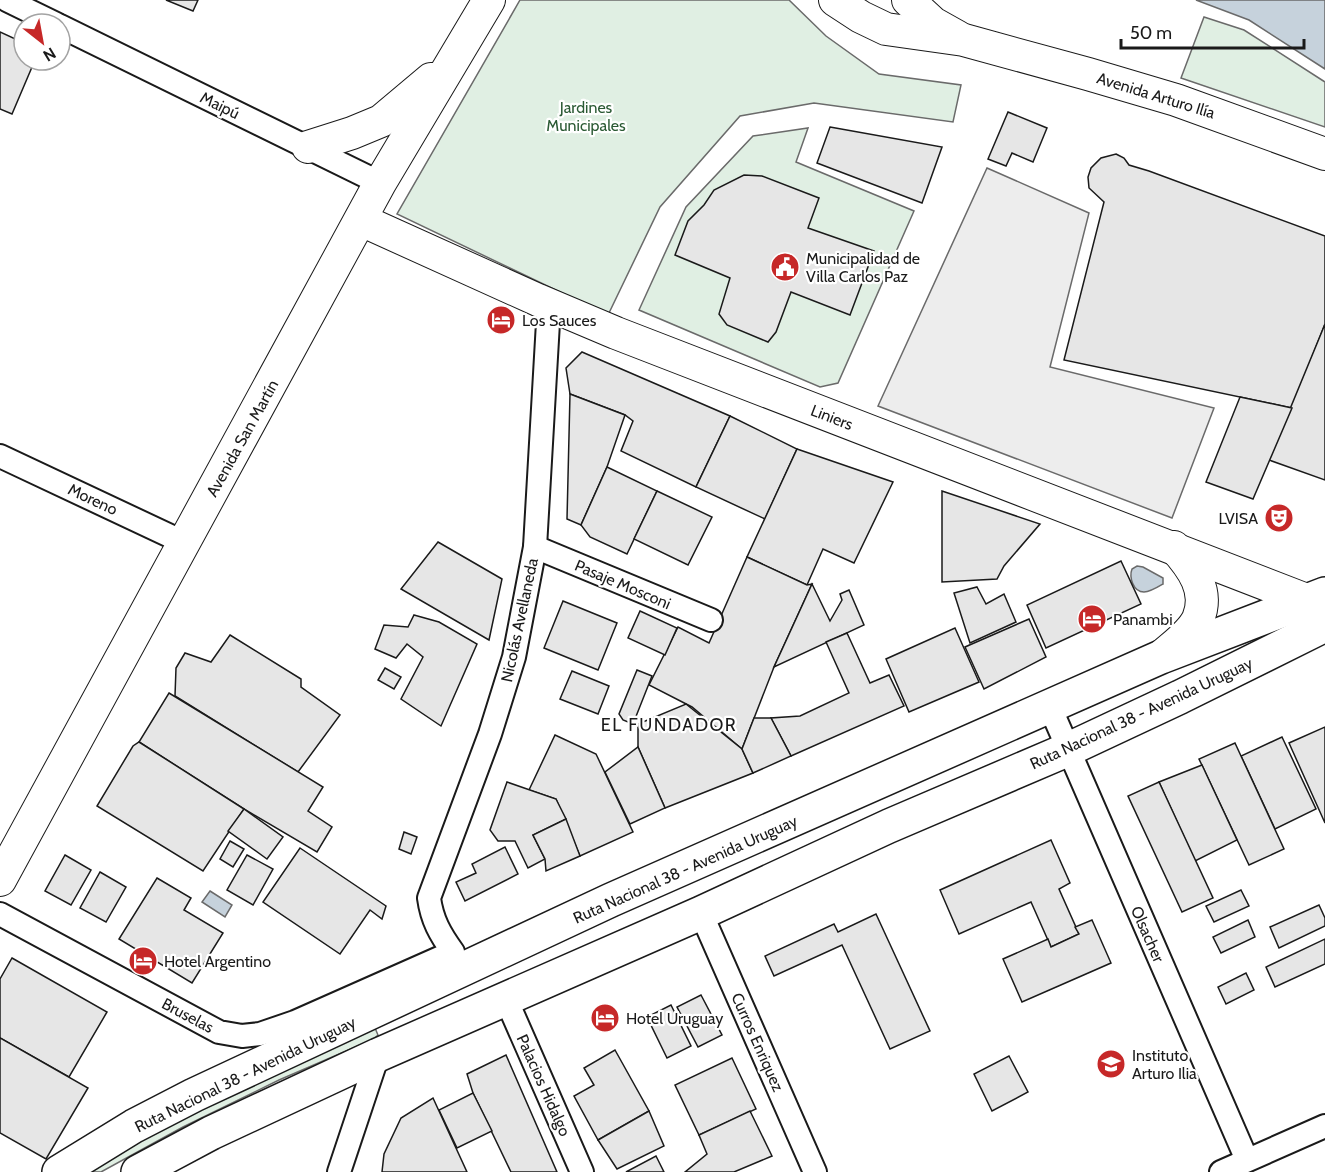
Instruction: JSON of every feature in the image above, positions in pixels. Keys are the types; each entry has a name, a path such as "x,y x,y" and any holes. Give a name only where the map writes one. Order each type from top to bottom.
{"main road":[{"name":"Avenida San Martín","path":"0,880 362,220 380,183 489,0"},
{"path":"835,0 854,13 886,29 974,43"},
{"path":"908,0 933,23 974,43"},
{"name":"Avenida Arturo Ilía","path":"974,43 1176,100 1325,154"},
{"path":"308,147 381,121 456,57"},
{"name":"Liniers","path":"362,220 549,305 855,426 1174,547 1311,603"},
{"path":"1161,657 1197,621 1202,597 1196,576 1174,547"},
{"path":"1311,603 1325,572"},
{"name":"Ruta Nacional 38 - Avenida Uruguay","path":"59,1172 134,1126 250,1068 558,927 611,900 872,787 1161,657 1311,603"},
{"name":"Ruta Nacional 38 - Avenida Uruguay","path":"138,1172 211,1132 378,1055 701,913 889,826 1069,749 1180,697 1311,603"},
{"path":"1180,697 1325,648"},
{"path":"701,913 696,899 697,891 705,882 820,833 872,787"},
{"path":"453,952 593,897 611,900"},
{"path":"378,1055 384,1042 405,1019 511,971 558,927"}],"street":[{"name":"Maipú","path":"7,0 31,12"},
{"name":"Maipú","path":"72,32 380,183"},
{"name":"Nicolás Avellaneda","path":"453,952 438,932 431,915 429,898 490,734 514,657 535,548 549,305"},
{"name":"Moreno","path":"0,456 185,543"},
{"name":"Pasaje Mosconi","path":"535,548 711,620"},
{"name":"Olsacher","path":"1050,707 1247,1160"},
{"name":"Curros Enriquez","path":"701,913 815,1172"},
{"name":"Bruselas","path":"0,914 219,1032 242,1036 260,1034 295,1022 453,952"},
{"name":"Palacios Hidalgo","path":"506,999 582,1172"},
{"path":"339,1172 378,1055"},
{"path":"1221,1172 1325,1126"}],"green space":[{"name":"Jardines Municipales","path":"520,0 789,0 826,36 879,74 961,85 953,122 814,103 740,116 660,207 608,315 397,214"},
{"path":"1204,17 1244,30 1325,82 1325,127 1181,78"},
{"path":"808,128 796,162 914,211 838,383 820,387 639,310 686,207 753,136"},
{"path":"375,1028 378,1035 374,1039 279,1080 183,1127 101,1172 83,1172 120,1148"}],"shaded area":[{"path":"1196,0 1325,0 1325,69 1249,20"},
{"path":"987,168 1089,213 1050,367 1214,408 1172,518 878,406"},
{"path":"1137,566 1163,578 1163,584 1146,592 1137,590 1131,576 1132,569"},
{"path":"210,891 232,905 225,917 202,902"}],"building":[{"path":"166,0 198,0 193,11"},
{"path":"0,32 12,38 12,72 30,72 12,114 0,109"},
{"path":"1008,112 1047,128 1033,162 1012,153 1006,166 988,159"},
{"path":"830,127 942,147 922,203 817,163"},
{"path":"1116,154 1124,158 1129,165 1325,236 1325,324 1292,408 1064,360 1104,202 1089,188 1088,177 1091,168 1101,158"},
{"name":"Municipalidad de Villa Carlos Paz","path":"744,175 762,176 819,198 808,228 874,251 850,315 791,292 776,332 768,342 727,325 719,314 730,278 675,255 688,221 704,205 714,190"},
{"path":"1325,324 1325,480 1269,460"},
{"path":"582,352 730,416 696,487 621,451 633,421 625,415 570,394 566,368"},
{"path":"570,394 625,415 607,467 581,525 567,519"},
{"path":"1240,397 1292,408 1253,499 1206,482"},
{"path":"730,416 797,449 765,519 696,487"},
{"path":"797,449 893,482 854,563 823,549 807,585 747,557"},
{"path":"607,467 657,491 627,554 590,537 581,525"},
{"path":"657,491 712,517 688,565 634,539"},
{"path":"942,491 1040,524 1004,566 997,579 942,582"},
{"path":"438,542 502,579 489,640 401,589"},
{"path":"747,557 807,585 812,584 774,667 742,749 692,707 649,685 678,627 709,643"},
{"path":"1121,561 1141,604 1046,648 1027,605"},
{"path":"812,584 830,621 842,600 840,594 849,590 864,625 774,667"},
{"path":"977,587 986,604 1004,594 1016,622 970,643 954,593"},
{"path":"563,601 617,623 598,670 544,648"},
{"path":"640,611 677,628 665,655 628,638"},
{"path":"414,615 439,622 477,644 441,726 401,699 423,657 407,644 396,658 375,649 384,625 408,627"},
{"path":"1029,619 1046,657 984,689 965,647"},
{"path":"955,628 979,682 909,712 886,659"},
{"path":"847,633 870,683 889,675 904,706 791,756 771,718 800,716 849,693 826,642"},
{"path":"230,635 301,679 301,687 340,715 298,772 175,696 176,668 185,653 211,662"},
{"path":"385,668 401,677 394,689 378,680"},
{"path":"637,670 652,676 633,724 623,720 619,714"},
{"path":"572,671 609,686 598,714 560,699"},
{"path":"169,693 323,787 308,811 332,827 317,852 139,742"},
{"path":"686,704 742,749 753,773 665,808 638,747 638,724"},
{"path":"754,718 771,718 791,756 753,773 742,749"},
{"path":"1325,727 1325,823 1289,743"},
{"path":"555,735 596,754 633,832 580,856 556,799 529,790"},
{"path":"1282,737 1316,809 1275,829 1241,756"},
{"path":"139,742 244,809 203,871 97,806 133,746"},
{"path":"1235,743 1284,849 1249,865 1199,759"},
{"path":"638,747 665,808 630,824 605,772"},
{"path":"1202,765 1237,840 1195,861 1159,782"},
{"path":"507,782 556,799 566,819 533,835 545,859 528,868 515,841 498,841 490,830"},
{"path":"1159,782 1213,898 1182,912 1128,796"},
{"path":"244,809 283,837 267,859 228,831"},
{"path":"566,819 580,856 546,871 545,859 533,835"},
{"path":"404,832 417,837 411,854 399,849"},
{"path":"1051,840 1070,883 1059,889 1079,934 1051,947 1031,902 959,934 940,890"},
{"path":"230,841 244,849 233,867 220,859"},
{"path":"505,847 518,874 465,901 456,882 476,873 472,864"},
{"path":"300,848 386,906 382,919 370,910 340,954 263,902"},
{"path":"65,855 91,870 71,905 45,891"},
{"path":"247,855 273,869 253,905 227,890"},
{"path":"100,872 126,887 106,922 80,908"},
{"path":"157,878 191,898 184,910 223,933 192,983 119,939"},
{"path":"1241,890 1249,906 1214,922 1206,906"},
{"path":"1319,905 1325,918 1325,926 1279,948 1270,927"},
{"path":"876,914 930,1031 890,1049 842,945 774,976 765,956 834,924 838,932"},
{"path":"1092,920 1111,963 1022,1002 1003,959 1048,939 1051,947 1079,934 1075,927"},
{"path":"1248,920 1255,937 1221,953 1213,937"},
{"path":"1325,939 1325,964 1275,987 1266,967"},
{"path":"12,958 107,1012 69,1077 0,1038 0,979"},
{"path":"1246,973 1254,990 1226,1004 1218,987"},
{"path":"701,995 722,1035 698,1047 677,1007"},
{"path":"671,1005 691,1046 667,1058 647,1017"},
{"path":"0,1038 88,1088 46,1159 0,1133"},
{"path":"615,1050 649,1111 598,1140 574,1096 594,1085 584,1068"},
{"path":"506,1055 557,1172 511,1172 473,1093 467,1074"},
{"path":"1009,1056 1028,1092 992,1111 974,1074"},
{"path":"732,1058 756,1109 699,1135 675,1085"},
{"path":"473,1093 492,1131 457,1148 439,1110"},
{"path":"433,1098 467,1172 382,1172 384,1154 401,1118"},
{"path":"649,1111 664,1146 617,1169 598,1140"},
{"path":"750,1111 772,1156 734,1172 685,1172 707,1154 699,1135"},
{"path":"656,1156 664,1172 626,1172"}],"place":[{"name":"Municipalidad de Villa Carlos Paz","path":"785,267"},
{"name":"Los Sauces","path":"501,320"},
{"name":"LVISA","path":"1279,518"},
{"name":"Panambi","path":"1092,619"},
{"name":"Hotel Argentino","path":"143,961"},
{"name":"Hotel Uruguay","path":"605,1018"},
{"name":"Instituto Arturo Ilia","path":"1111,1064"}],"district":[{"name":"EL FUNDADOR","path":"669,725"}]}
